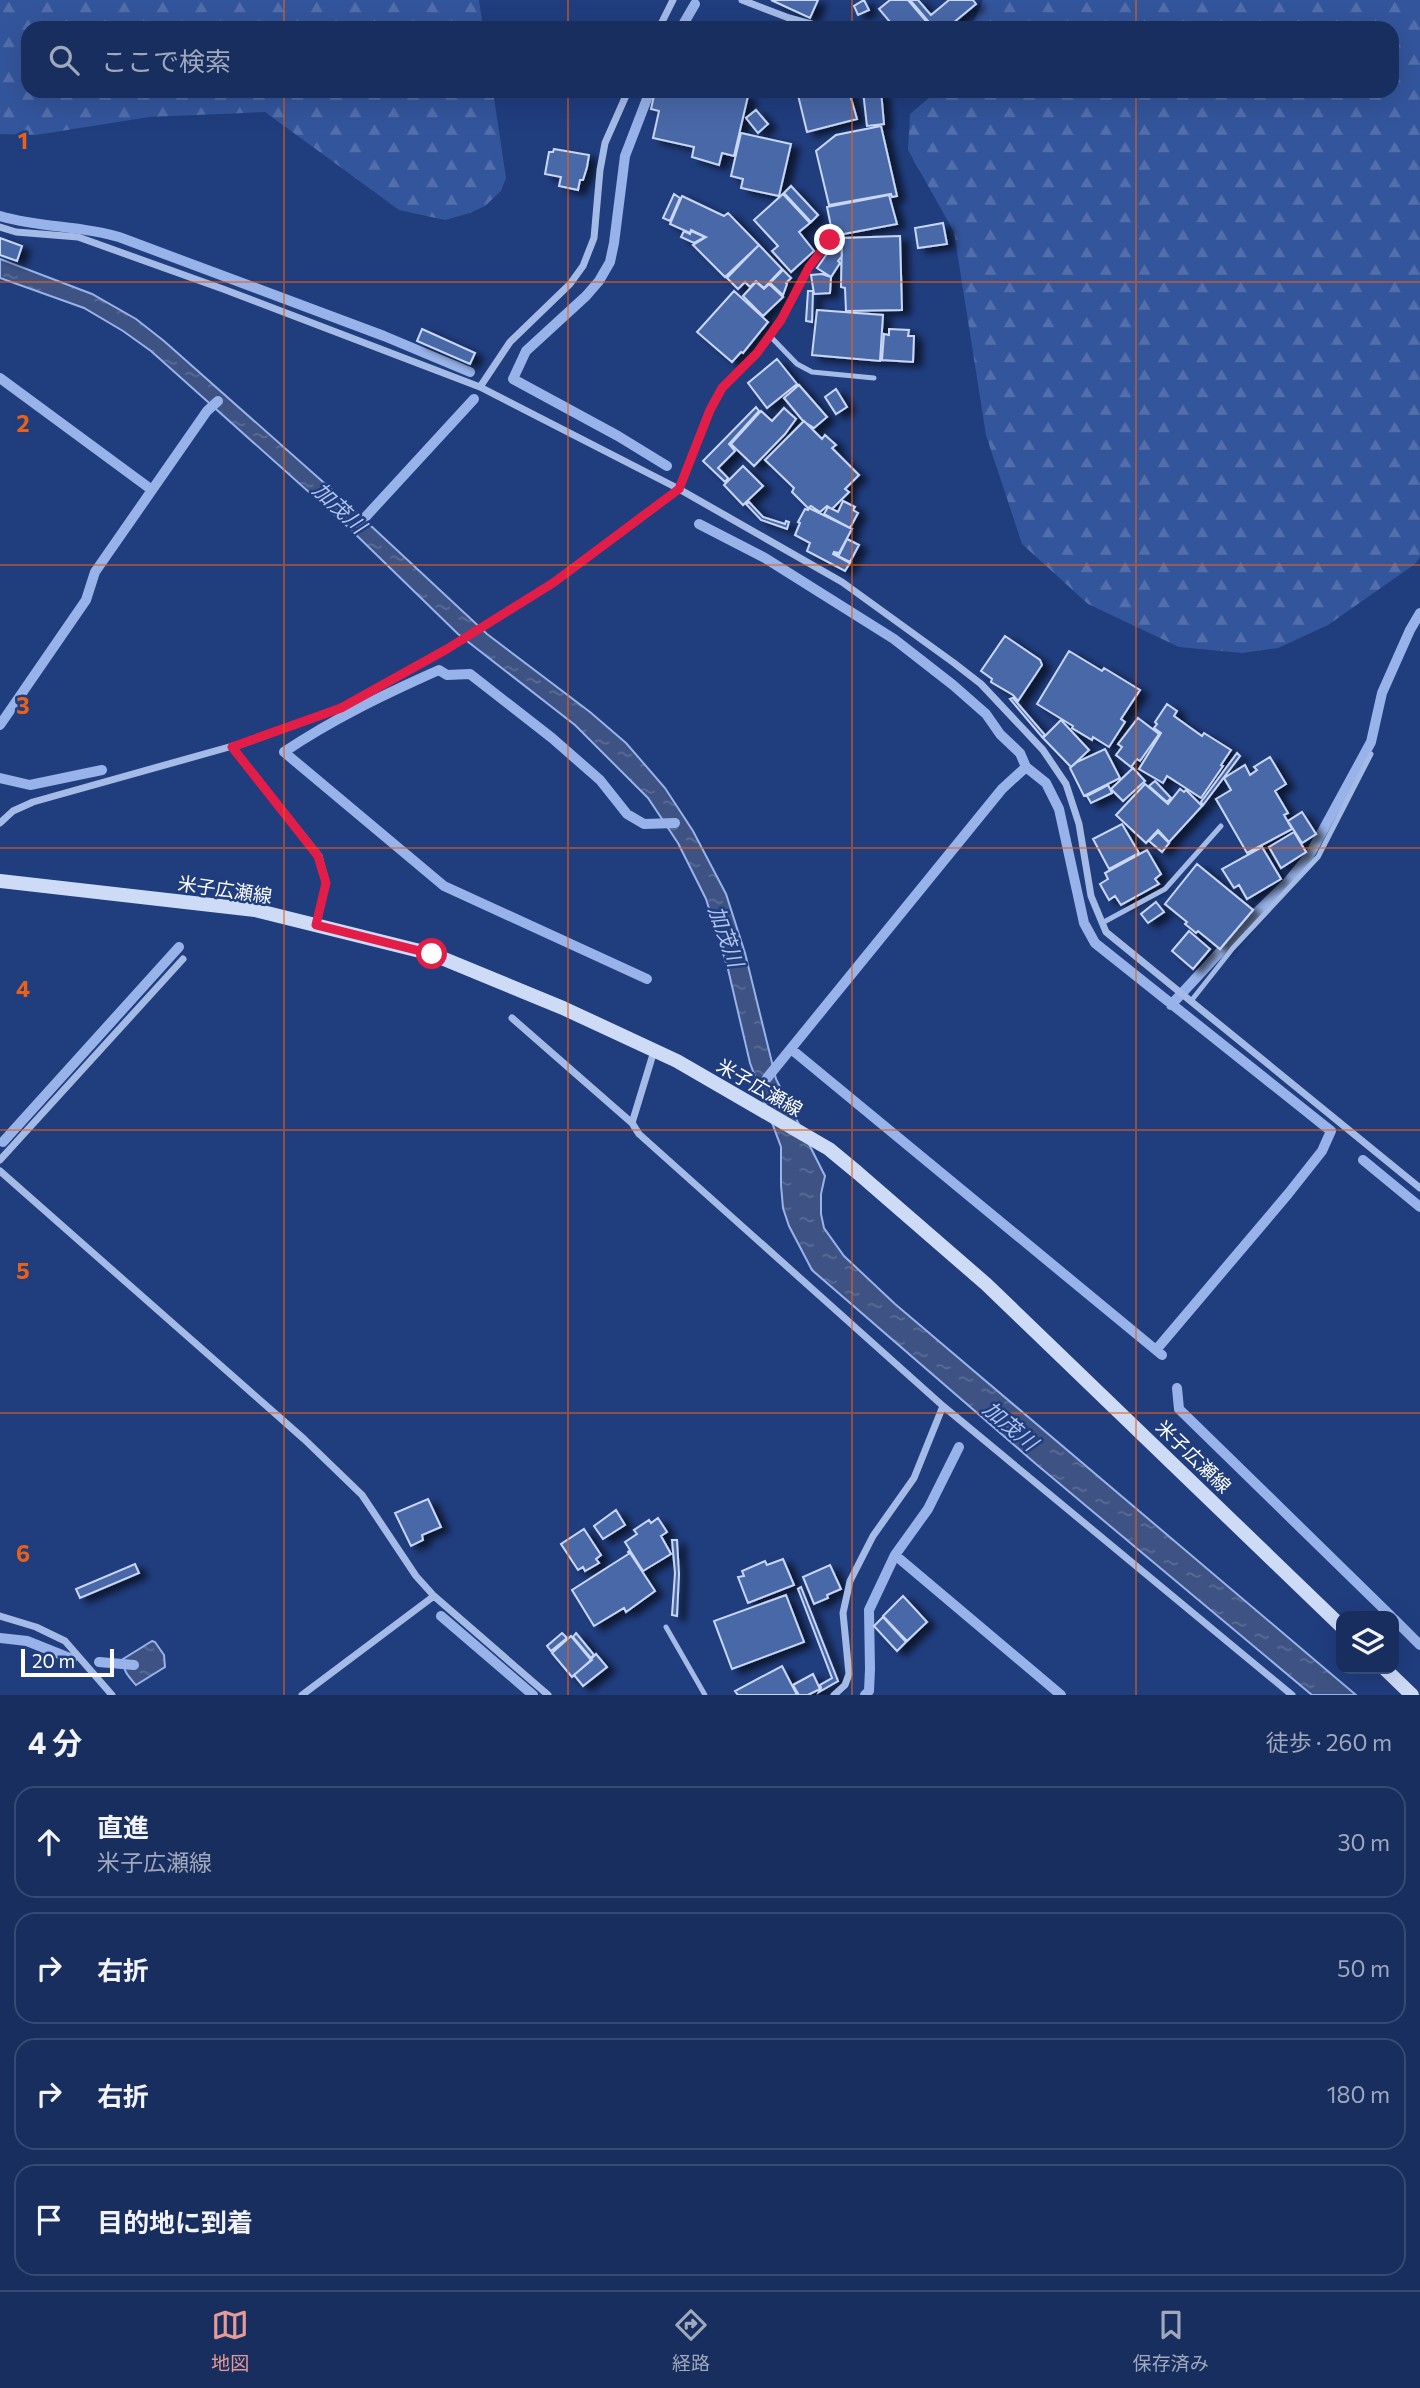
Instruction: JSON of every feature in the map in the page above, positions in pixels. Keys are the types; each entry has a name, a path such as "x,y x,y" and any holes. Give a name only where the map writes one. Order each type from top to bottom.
{"main road":[{"name":"米子広瀬線","path":"0,881 255,910 432,954 563,1008 677,1061 829,1149 986,1284 1336,1621"},
{"path":"1390,1674 1412,1695"}],"street":[{"path":"662,21 673,0"},
{"path":"742,0 800,21"},
{"path":"480,387 510,342 570,284 583,266 594,238 605,143 625,98"},
{"path":"0,227 16,232 78,237 480,387 679,489 842,582 954,663 1009,712 1043,750 1066,784 1079,824 1091,896 1106,932 1420,1188"},
{"path":"0,824 13,811 33,802 232,747 341,708 486,625 564,575 679,489 710,410 722,388 770,336 809,267 830,240"},
{"path":"232,747 318,856 326,883 316,925"},
{"path":"0,1160 183,959"},
{"path":"512,1018 632,1123 639,1134 943,1406 1292,1695"},
{"path":"632,1123 654,1051"},
{"path":"0,1171 285,1422 362,1495 416,1576 434,1596 548,1695"},
{"path":"834,1695 845,1685 849,1674 843,1613 850,1581 873,1536 914,1478 943,1406"},
{"path":"302,1695 434,1596"},
{"path":"0,1616 36,1627 65,1642 112,1695"}],"lane":[{"path":"770,336 797,364 812,372 874,378"},
{"path":"1191,1001 1233,948 1318,857 1371,754"},
{"path":"1102,923 1165,889 1221,826"},
{"path":"666,1627 705,1695"}],"green space":[{"path":"0,0 479,0 482,21 21,21 21,98 494,98 506,178 501,191 485,206 445,220 399,210 265,112 149,117 36,135 0,134"},
{"path":"983,0 1420,0 1420,557 1415,564 1328,625 1278,648 1242,653 1179,647 1088,604 1022,544 986,435 954,232 908,150 910,114 929,98 1399,98 1399,21 974,21"}],"water":[{"name":"加茂川","path":"0,259 92,294 136,319 340,497 487,634 590,712 626,743 665,788 693,831 726,894 745,953 776,1079 825,1176 821,1194 824,1228 844,1256 895,1304 1356,1695 1312,1695 1036,1464 812,1270 789,1226 783,1208 781,1147 750,1063 728,969 706,899 678,843 648,798 575,725 458,634 348,527 151,351 84,308 0,278"},
{"path":"152,1641 164,1655 165,1667 136,1685 125,1670 123,1659"}],"building":[{"path":"771,0 818,0 810,18"},
{"path":"864,0 869,10 858,15 854,6"},
{"path":"890,0 908,0 926,21 889,21 879,9"},
{"path":"910,0 918,0 931,15 949,0 973,0 976,4 955,21 928,21"},
{"path":"653,98 748,98 734,156 722,153 719,165 692,157 694,147 653,138 659,111 651,109"},
{"path":"799,98 851,98 857,119 807,132"},
{"path":"864,98 882,98 884,124 867,126"},
{"path":"756,110 768,124 758,133 746,118"},
{"path":"881,126 897,196 892,197 891,194 829,205 816,151 836,135"},
{"path":"741,133 791,144 779,196 741,188 743,179 731,176"},
{"path":"554,149 589,155 578,190 559,186 561,177 545,174 549,152"},
{"path":"791,186 818,215 811,222 784,193"},
{"path":"674,194 680,198 670,221 663,218"},
{"path":"783,194 810,223 799,232 814,251 791,272 772,251 778,246 754,220"},
{"path":"889,195 897,224 833,236 827,207"},
{"path":"682,196 724,216 728,213 759,245 725,277 693,245 706,237 670,224"},
{"path":"943,223 947,244 918,248 915,228"},
{"path":"684,231 705,237 694,243 681,237"},
{"path":"900,236 902,310 846,311 845,288 841,287 842,238"},
{"path":"839,237 842,256 831,277 817,268"},
{"path":"0,238 22,246 17,261 0,255"},
{"path":"759,245 782,269 764,288 756,281 750,287 745,282 738,289 727,278"},
{"path":"783,270 791,278 786,283 783,295 770,283"},
{"path":"811,275 831,277 830,293 814,294"},
{"path":"756,282 764,289 769,284 783,297 763,316 743,296"},
{"path":"734,291 768,322 743,353 732,362 697,332"},
{"path":"808,291 813,291 812,322 806,321"},
{"path":"817,310 883,315 880,361 812,355"},
{"path":"422,329 475,353 470,364 417,341"},
{"path":"889,329 909,330 908,336 914,336 913,362 882,360 884,334 889,335"},
{"path":"777,359 797,384 767,408 748,383"},
{"path":"799,385 827,417 814,428 803,421 784,398"},
{"path":"836,389 847,407 836,414 825,397"},
{"path":"756,407 759,411 729,444 735,451 718,468 728,478 725,482 703,461"},
{"path":"784,408 796,419 754,466 731,444 761,411 772,421"},
{"path":"804,421 822,439 825,435 836,445 832,448 859,475 845,489 849,492 832,509 827,506 820,512 811,506 808,508 792,492 794,488 765,460"},
{"path":"743,466 763,486 743,505 724,485"},
{"path":"843,501 855,507 853,510 858,513 850,528 824,514 828,507 838,512"},
{"path":"749,502 763,517 785,524 786,521 789,522 787,529 761,520 746,504"},
{"path":"809,508 852,529 839,553 833,554 850,563 845,571 807,551 810,543 795,535 800,523 798,522 805,509"},
{"path":"847,539 859,545 850,562 834,554 839,555"},
{"path":"1005,636 1040,660 1042,665 1018,701 991,682 992,679 981,671"},
{"path":"1069,651 1140,690 1121,719 1125,722 1109,747 1093,737 1092,740 1037,704"},
{"path":"1013,698 1045,735 1042,737 1010,699"},
{"path":"1167,704 1177,711 1174,716 1202,736 1204,733 1231,750 1201,798 1167,776 1163,783 1139,769 1161,733 1154,728 1157,724 1155,722"},
{"path":"1138,718 1159,734 1140,761 1137,759 1131,767 1116,755 1122,747 1118,744"},
{"path":"1061,720 1089,750 1071,767 1043,738"},
{"path":"1105,749 1120,778 1084,796 1070,768"},
{"path":"1237,753 1240,756 1203,805 1201,802"},
{"path":"1270,757 1286,784 1275,791 1288,813 1284,815 1292,829 1247,853 1216,799 1231,790 1224,778 1245,765 1250,775 1257,770 1254,767"},
{"path":"1133,768 1145,781 1123,801 1111,789"},
{"path":"1155,781 1171,798 1167,802 1149,786"},
{"path":"1145,784 1168,804 1180,789 1184,792 1186,790 1202,806 1169,842 1158,830 1146,843 1116,815"},
{"path":"1108,785 1112,793 1091,803 1087,796"},
{"path":"1302,812 1316,834 1302,843 1288,821"},
{"path":"1122,824 1139,853 1109,869 1093,839"},
{"path":"1158,832 1169,843 1162,852 1149,841"},
{"path":"1294,832 1306,852 1281,868 1269,847"},
{"path":"1262,847 1281,879 1247,899 1239,885 1234,888 1222,869"},
{"path":"1147,850 1161,874 1155,879 1159,884 1121,905 1115,896 1109,900 1100,884 1108,879 1105,873"},
{"path":"1197,864 1253,910 1220,949 1185,924 1187,922 1165,904"},
{"path":"1156,902 1164,912 1148,923 1141,914"},
{"path":"1189,931 1210,949 1193,969 1172,951"},
{"path":"428,1499 441,1527 422,1535 423,1540 411,1546 395,1513"},
{"path":"616,1510 625,1525 603,1539 594,1526"},
{"path":"658,1518 667,1532 661,1536 671,1554 643,1571 631,1552 628,1552 630,1550 625,1542 637,1534 634,1530 649,1520 651,1523"},
{"path":"584,1529 601,1555 596,1559 599,1563 585,1571 583,1567 578,1570 561,1544"},
{"path":"672,1540 677,1540 677,1616 672,1615 675,1573"},
{"path":"630,1553 655,1591 626,1612 624,1608 594,1626 572,1590"},
{"path":"783,1559 794,1585 748,1603 738,1577 744,1576 742,1571 765,1561 767,1565"},
{"path":"135,1564 139,1573 80,1598 76,1589"},
{"path":"830,1565 841,1589 814,1604 803,1577"},
{"path":"801,1587 838,1681 819,1692 820,1685 832,1678 798,1589"},
{"path":"786,1595 804,1642 732,1669 714,1621"},
{"path":"903,1596 927,1622 907,1641 883,1616"},
{"path":"883,1617 906,1642 897,1651 874,1626"},
{"path":"562,1633 567,1638 551,1651 547,1646"},
{"path":"576,1633 594,1655 591,1658 573,1637"},
{"path":"571,1636 591,1660 572,1677 552,1653"},
{"path":"596,1654 607,1667 583,1686 574,1675"},
{"path":"782,1666 797,1695 738,1695 735,1691"},
{"path":"813,1674 820,1689 808,1695 799,1695 793,1685"}],"waterway":[{"path":"685,21 695,4"},
{"path":"647,98 625,156 610,262 586,296 526,351 513,379 667,466"},
{"path":"0,216 119,237 384,336 470,372"},
{"path":"0,378 152,490"},
{"name":"加茂川","path":"359,524 474,399"},
{"path":"0,725 86,600 95,572 207,411 218,401"},
{"path":"699,524 765,558 894,639 986,714 1000,734 1020,753 1026,767 1046,783 1059,809 1084,923 1095,943 1331,1131 1322,1151 1288,1194 1156,1350"},
{"path":"1171,1005 1287,883 1309,856 1371,742 1382,693 1420,613"},
{"path":"647,979 444,886 284,752 360,708 439,670 447,675 470,674 552,738 600,780 627,814 644,824 675,823"},
{"path":"767,1078 1002,789 1026,767"},
{"path":"0,778 30,785 102,770"},
{"path":"3,1142 179,947"},
{"path":"791,1049 1162,1355"},
{"path":"1363,1160 1420,1207"},
{"path":"1177,1388 1179,1409 1386,1611"},
{"path":"865,1695 869,1691 869,1610 895,1555 928,1509 959,1447"},
{"path":"895,1555 1061,1695"},
{"path":"441,1616 533,1695"},
{"path":"1399,1624 1420,1645"},
{"path":"0,1638 27,1641 72,1659"},
{"path":"99,1662 134,1665"}],"route":[{"path":"432,954 316,925 326,883 318,856 232,747 341,708 447,649 553,583 679,489 710,410 722,388 757,353 781,320 809,267 830,240"}]}
